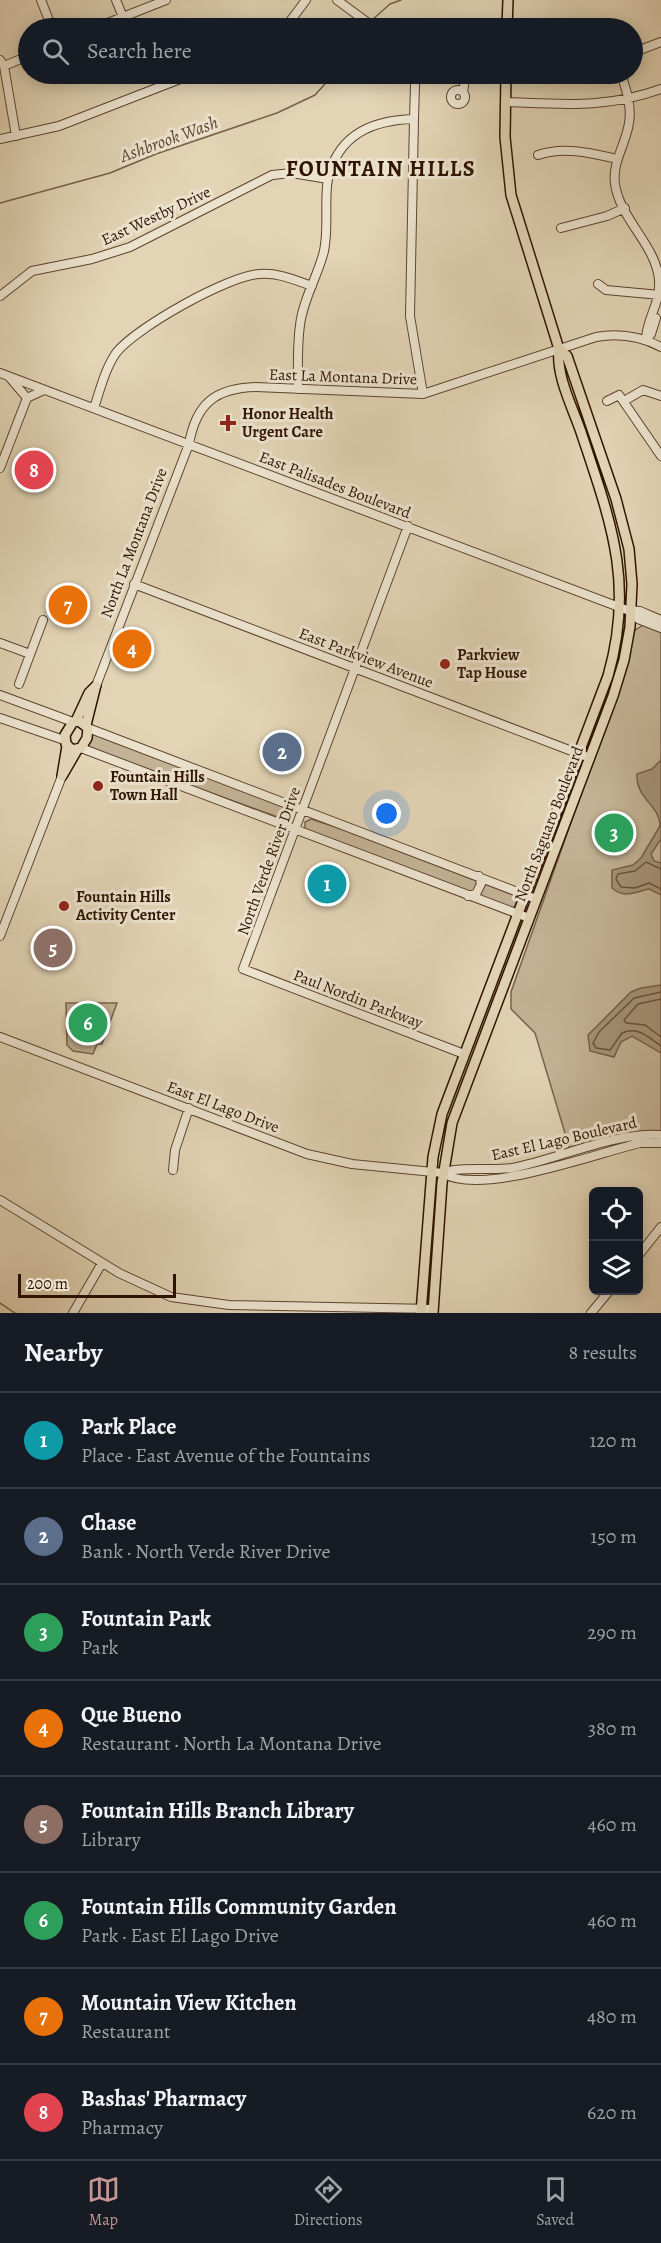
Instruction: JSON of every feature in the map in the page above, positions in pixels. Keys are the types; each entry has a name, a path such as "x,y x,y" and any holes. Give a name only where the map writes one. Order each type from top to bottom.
{"main road":[{"path":"507,18 508,0"},
{"name":"North Saguaro Boulevard","path":"433,1311 443,1173 452,1123 621,672 626,610 616,543 558,361 559,349 511,195 505,137 506,84"},
{"name":"North Saguaro Boulevard","path":"421,1311 432,1172 442,1114 610,667 626,610"},
{"name":"North La Montana Drive","path":"66,743 74,721 89,693 96,686"},
{"name":"North La Montana Drive","path":"79,749 87,738 87,726 96,686"},
{"path":"74,721 87,726"},
{"path":"66,743 79,749 62,776 66,743"},
{"path":"464,1054 470,1058 466,1083"}],"street":[{"path":"41,0 48,18"},
{"path":"116,0 123,17 166,0"},
{"path":"292,18 306,0"},
{"path":"337,0 362,18"},
{"path":"643,48 661,42"},
{"path":"15,136 2,63 18,59"},
{"path":"0,139 59,126 167,84"},
{"path":"415,84 410,316 423,393"},
{"path":"463,92 464,84"},
{"path":"624,84 628,100 629,127 617,159 616,187 657,269 660,296 651,334 646,340"},
{"path":"505,102 596,105 628,100 661,89"},
{"path":"298,389 300,325 324,251 328,179 338,156 351,139 366,127 389,120 414,119"},
{"path":"538,155 550,151 567,150 617,159"},
{"name":"East Westby Drive","path":"0,296 32,271 92,259 130,247 272,175 292,173 328,179"},
{"path":"561,228 607,216 625,208"},
{"path":"94,408 116,354 131,337 152,322 231,282 253,274 274,274 312,286"},
{"path":"598,284 606,290 660,296"},
{"name":"East La Montana Drive","path":"189,444 191,432 203,408 220,393 240,387 423,393 589,339 614,334 646,340 661,347"},
{"path":"4,375 27,398"},
{"name":"East Palisades Boulevard","path":"4,375 626,610"},
{"path":"0,468 27,398 44,390"},
{"path":"624,401 642,390 661,396"},
{"path":"607,401 619,395 661,456"},
{"name":"North La Montana Drive","path":"96,686 189,444"},
{"name":"North Verde River Drive","path":"243,969 408,526"},
{"name":"East Parkview Avenue","path":"134,584 590,758"},
{"path":"626,610 640,611 661,620"},
{"path":"626,610 639,619 661,628"},
{"path":"19,684 43,621"},
{"path":"0,643 30,654"},
{"path":"0,695 74,721"},
{"path":"0,718 66,743"},
{"path":"87,726 536,899"},
{"path":"79,749 530,918"},
{"path":"0,936 62,776"},
{"path":"468,896 476,894 479,889 479,876"},
{"name":"Paul Nordin Parkway","path":"243,969 464,1054"},
{"name":"East El Lago Drive","path":"0,1037 322,1159 488,1180 532,1172"},
{"path":"172,1170 180,1131 189,1108"},
{"name":"East El Lago Boulevard","path":"532,1172 634,1136 661,1135"},
{"name":"East El Lago Boulevard","path":"473,1171 512,1168 640,1143 661,1143"},
{"name":"East El Lago Drive","path":"443,1173 450,1169 473,1171"},
{"path":"0,1200 102,1263 160,1293 190,1300 241,1305 433,1311"},
{"path":"643,1251 661,1227"},
{"path":"73,1313 102,1263"},
{"path":"591,1313 606,1295"}],"shaded area":[{"path":"643,625 661,632 661,1133 570,1150 535,1033 511,1009 511,992 624,673 634,631"},
{"path":"91,731 290,808 290,818 286,820 85,748"},
{"path":"311,819 363,836 478,881 476,891 471,893 305,830 305,822"},
{"path":"483,882 517,894 516,905 513,908 478,896"},
{"path":"66,1003 117,1003 102,1044 97,1044 93,1054 73,1051 67,1045"}],"water":[{"path":"661,760 661,839 651,854 654,861 661,863 661,895 649,889 630,894 621,893 612,888 612,870 633,865 641,858 660,826 656,812 640,789 637,774 652,769"},
{"path":"661,985 661,1053 632,1036 621,1042 614,1057 590,1051 588,1035 631,992"}],"waterway":[{"name":"Ashbrook Wash","path":"374,18 390,4 401,0"},
{"name":"Ashbrook Wash","path":"0,203 110,173 156,154 277,113 315,95 325,84"},
{"path":"0,1303 15,1313"}],"place":[{"name":"Honor Health Urgent Care","path":"228,423"},
{"name":"Bashas' Pharmacy","path":"34,470"},
{"name":"Mountain View Kitchen","path":"68,605"},
{"name":"Que Bueno","path":"132,649"},
{"name":"Parkview Tap House","path":"445,664"},
{"name":"Chase","path":"282,752"},
{"name":"Fountain Hills Town Hall","path":"98,786"},
{"name":"Fountain Park","path":"614,833"},
{"name":"Park Place","path":"327,884"},
{"name":"Fountain Hills Activity Center","path":"64,906"},
{"name":"Fountain Hills Branch Library","path":"53,948"},
{"name":"Fountain Hills Community Garden","path":"88,1023"}],"district":[{"name":"FOUNTAIN HILLS","path":"381,169"}]}
